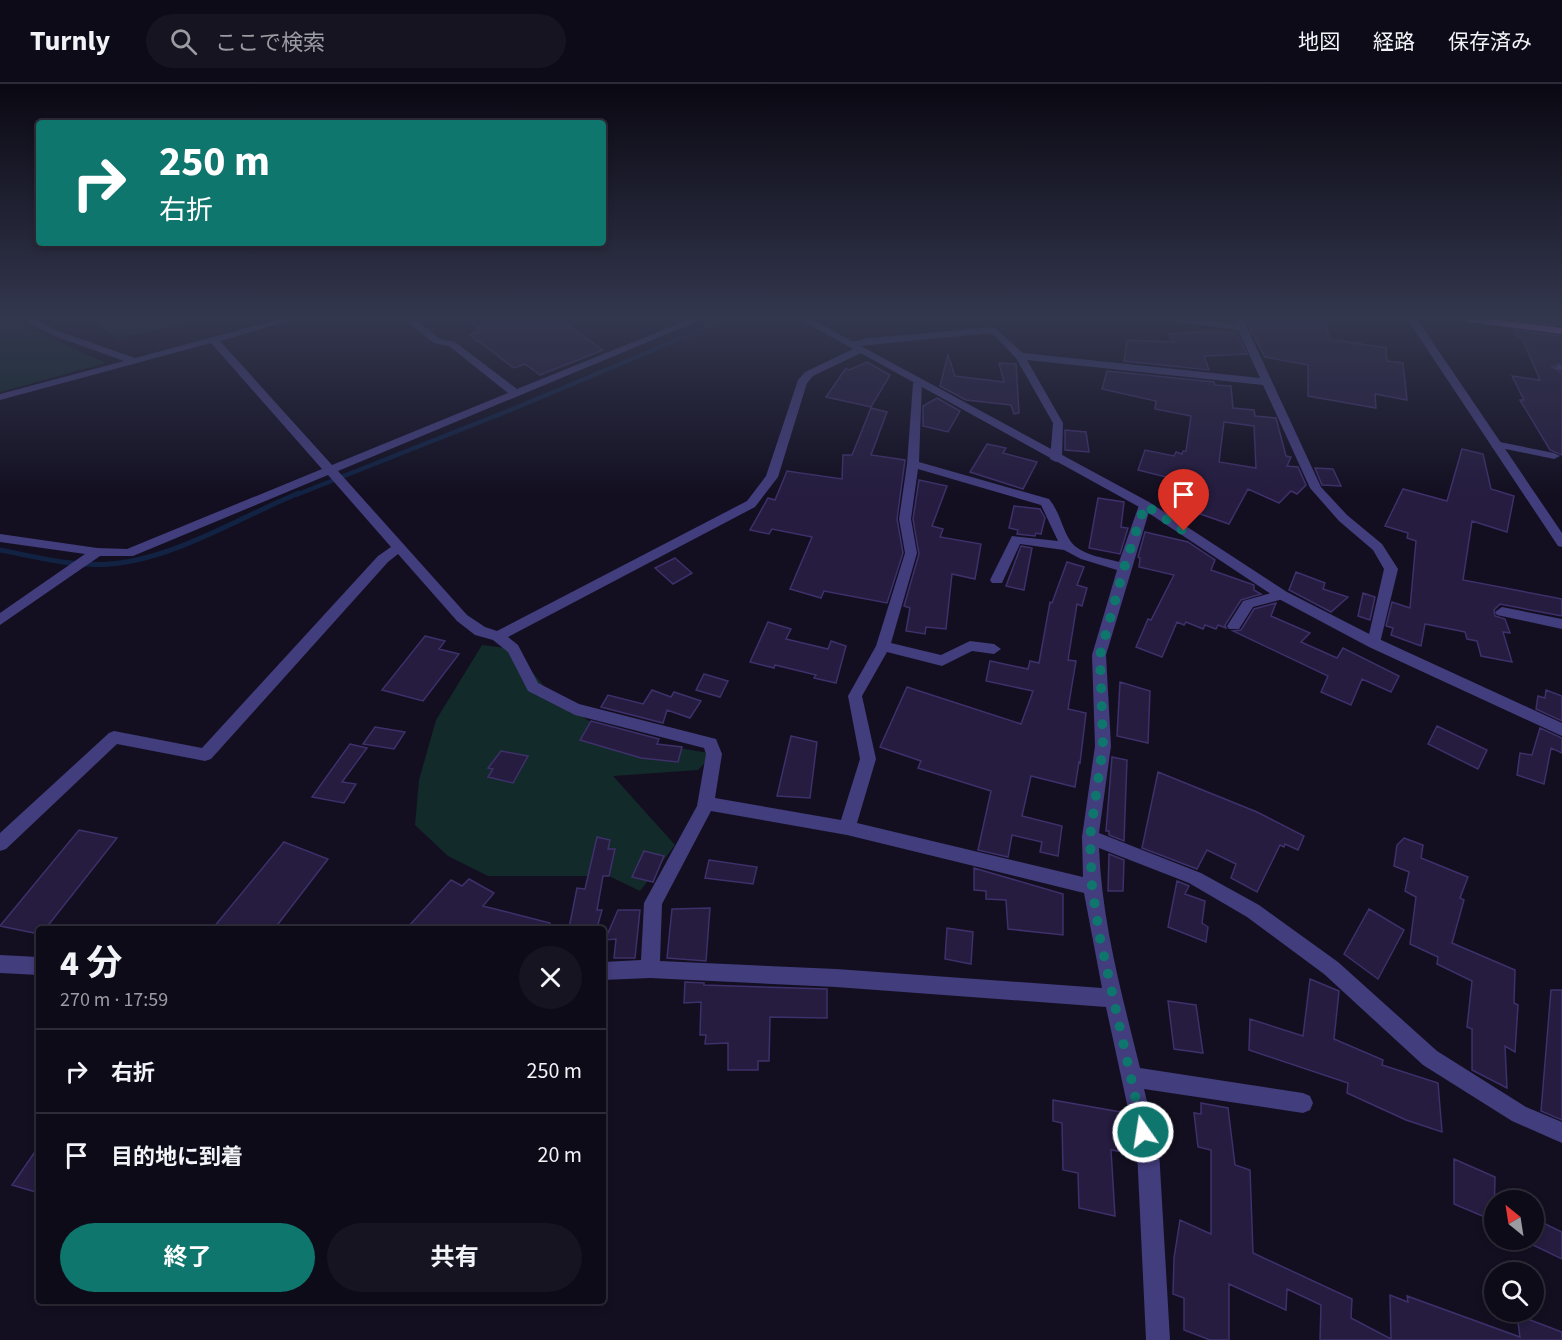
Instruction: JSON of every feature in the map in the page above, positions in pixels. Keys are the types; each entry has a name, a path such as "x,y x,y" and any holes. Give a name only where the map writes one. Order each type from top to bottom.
{"street":[{"path":"0,397 69,378"},
{"path":"248,378 462,618 480,631 498,636 513,649 533,687 575,709 711,743 714,754 706,803 653,903 650,969"},
{"path":"495,378 515,393"},
{"path":"0,538 94,554 128,553 336,475 553,378"},
{"path":"498,636 751,504 772,477 802,382 806,378"},
{"path":"908,378 1145,505 1282,595 1374,644 1562,730"},
{"path":"1032,378 1058,423 1056,459"},
{"path":"1226,378 1268,382"},
{"path":"1266,378 1316,488 1343,518 1378,547 1391,569 1374,644"},
{"path":"1451,378 1562,543"},
{"path":"847,828 868,759 855,696 883,646 911,553 905,519 913,464 918,383"},
{"path":"1495,444 1554,456"},
{"path":"913,464 1045,502 1054,512 1067,546"},
{"path":"1145,505 1124,568 1100,655 1103,746 1090,837 1092,887 1112,998 1148,1150 1158,1340"},
{"path":"997,580 1016,539 1067,546 1087,557 1124,568"},
{"path":"0,844 114,737 205,755 383,559 398,548"},
{"path":"0,620 94,554"},
{"path":"1234,626 1248,604 1282,595"},
{"path":"1502,612 1562,624"},
{"path":"883,646 942,661 970,646 994,649"},
{"path":"706,803 847,828 1092,887"},
{"path":"1090,837 1195,878 1253,911 1331,968 1430,1058 1519,1114 1562,1133"},
{"path":"0,964 36,966"},
{"path":"606,971 650,969 836,978 1112,998"},
{"path":"1130,1077 1303,1103"}],"green space":[{"path":"0,378 53,378 0,392"},
{"path":"482,645 513,649 554,698 612,736 714,754 698,770 613,776 675,845 640,891 609,876 488,876 448,856 415,825 419,780 436,720"}],"building":[{"path":"839,378 888,378 871,407 826,397"},
{"path":"942,378 968,378 1004,382 1003,378 1017,378 1019,413 1014,414 1011,405 966,400 940,386"},
{"path":"1105,378 1171,378 1231,386 1233,408 1254,410 1255,416 1276,418 1286,456 1291,457 1287,466 1298,467 1306,485 1297,494 1291,491 1279,503 1248,489 1229,524 1160,500 1190,483 1138,470 1145,450 1174,456 1176,452 1182,454 1186,451 1191,416 1155,409 1156,401 1102,389","holes":["1224,422 1254,426 1256,468 1219,462"]},
{"path":"1308,378 1405,378 1407,400 1375,394 1376,408 1308,396"},
{"path":"1513,378 1540,380 1539,378 1562,378 1562,455 1550,450 1520,400 1524,400"},
{"path":"937,398 960,411 948,432 923,426 923,406"},
{"path":"871,408 887,412 871,455 905,460 897,519 903,553 887,603 824,591 821,598 790,589 812,537 772,529 769,534 750,530 768,498 775,500 787,471 842,479 843,455 852,455"},
{"path":"1065,430 1086,432 1089,452 1065,450"},
{"path":"987,444 1006,448 1003,453 1037,462 1023,489 970,472"},
{"path":"1462,449 1483,454 1491,489 1514,496 1507,532 1472,521 1463,580 1562,599 1562,616 1500,604 1494,610 1495,616 1505,619 1510,633 1503,632 1512,662 1481,656 1477,641 1467,639 1465,632 1425,624 1421,646 1391,635 1393,628 1386,626 1392,602 1410,608 1416,541 1407,538 1408,533 1385,526 1403,489 1447,501"},
{"path":"1315,468 1333,469 1341,486 1322,485"},
{"path":"919,480 947,486 932,526 943,529 940,537 981,544 975,579 952,574 946,629 926,627 925,634 906,631 910,608 904,606 919,554 913,519"},
{"path":"1098,498 1124,502 1121,527 1128,528 1120,554 1089,548"},
{"path":"1014,506 1040,509 1045,518 1041,534 1036,533 1035,536 1017,534 1018,530 1009,528"},
{"path":"1145,532 1188,542 1215,560 1211,570 1254,585 1254,590 1261,594 1241,600 1225,625 1226,628 1218,625 1216,629 1205,625 1203,629 1186,622 1184,625 1177,622 1162,657 1136,647 1148,619 1151,620 1174,575 1139,567 1140,558 1138,557"},
{"path":"1021,546 1032,548 1024,590 1006,586"},
{"path":"675,558 692,573 673,584 655,568"},
{"path":"1067,562 1084,567 1077,585 1087,588 1082,606 1077,604 1068,660 1076,661 1068,709 1086,713 1080,763 1075,787 1031,776 1022,816 1062,826 1058,856 1040,852 1042,842 1012,835 1008,857 978,850 991,791 918,768 921,761 880,747 907,687 1021,724 1033,691 986,681 990,661 1028,669 1030,661 1039,663 1050,602 1052,603"},
{"path":"1296,572 1325,583 1323,589 1348,597 1331,612 1289,590"},
{"path":"1363,593 1375,597 1370,620 1358,616"},
{"path":"1276,603 1271,616 1310,633 1301,642 1337,658 1343,648 1399,676 1391,692 1362,679 1351,705 1321,692 1328,676 1233,631 1241,630 1254,609"},
{"path":"768,622 791,629 786,639 828,649 831,641 846,646 836,683 814,678 816,675 775,665 774,668 750,662"},
{"path":"425,636 445,641 439,649 459,654 423,701 382,690"},
{"path":"704,674 728,681 720,697 696,690"},
{"path":"1120,682 1150,691 1148,743 1117,736"},
{"path":"652,690 671,697 674,692 701,701 690,718 667,710 663,723 601,707 608,695 643,704"},
{"path":"1546,690 1562,696 1562,721 1536,709 1538,696 1545,698"},
{"path":"591,721 659,739 657,744 682,747 678,762 641,758 580,740"},
{"path":"1437,726 1487,750 1478,769 1428,744"},
{"path":"375,727 405,732 394,749 363,744"},
{"path":"1540,728 1562,738 1562,753 1551,748 1544,784 1517,775 1520,753 1532,755"},
{"path":"791,736 817,742 810,798 777,796"},
{"path":"350,744 367,748 342,782 356,784 344,803 312,797"},
{"path":"501,751 528,756 513,783 488,777 493,769 488,768"},
{"path":"1112,757 1127,760 1124,841 1109,835 1109,831 1106,831"},
{"path":"1158,772 1257,812 1304,836 1298,850 1285,844 1284,847 1280,845 1257,892 1231,878 1236,864 1207,850 1197,869 1142,848"},
{"path":"79,830 117,838 48,926 36,926 36,933 0,926"},
{"path":"597,837 610,840 608,849 615,849 609,876 603,876 597,910 602,910 598,926 569,926 577,888 585,889"},
{"path":"1404,838 1423,845 1421,858 1468,877 1460,898 1464,900 1452,943 1515,970 1514,1003 1518,1005 1515,1052 1505,1046 1507,1088 1472,1070 1472,1029 1467,1027 1472,981 1437,964 1438,957 1410,944 1416,897 1405,891 1409,872 1394,866 1397,845"},
{"path":"284,842 328,859 277,926 215,926"},
{"path":"644,851 664,856 653,882 632,877"},
{"path":"1109,854 1124,860 1123,891 1108,891"},
{"path":"709,860 757,867 753,884 705,878"},
{"path":"974,868 1063,894 1063,935 1008,929 1006,900 986,899 986,891 974,890"},
{"path":"469,879 494,893 483,906 550,923 549,926 409,926 451,880 462,886"},
{"path":"1177,881 1189,886 1185,894 1205,901 1202,923 1208,927 1206,942 1168,927"},
{"path":"710,908 706,961 667,958 672,909"},
{"path":"1369,909 1404,930 1378,979 1344,954"},
{"path":"618,910 640,910 635,958 614,958 616,939 606,940"},
{"path":"947,928 973,932 971,964 945,959"},
{"path":"1310,979 1339,991 1334,1039 1383,1060 1382,1065 1438,1083 1442,1132 1406,1120 1347,1093 1348,1083 1249,1050 1250,1019 1303,1036"},
{"path":"685,982 704,983 704,985 827,989 827,1018 770,1017 769,1061 758,1061 758,1070 728,1070 728,1043 705,1044 706,1035 700,1035 701,1002 684,1003"},
{"path":"1551,990 1562,990 1562,1120 1541,1111"},
{"path":"1168,1001 1196,1005 1203,1053 1174,1049"},
{"path":"1053,1100 1126,1113 1129,1153 1111,1150 1115,1216 1079,1208 1078,1173 1063,1170 1062,1123 1053,1121"},
{"path":"1201,1103 1228,1108 1235,1165 1250,1170 1253,1253 1352,1299 1351,1318 1391,1339 1390,1295 1408,1302 1407,1296 1520,1337 1518,1322 1536,1322 1562,1332 1562,1340 1320,1340 1321,1305 1287,1289 1286,1310 1229,1284 1229,1340 1210,1340 1184,1330 1184,1298 1173,1294 1174,1258 1180,1220 1211,1234 1211,1150 1198,1147 1194,1113 1201,1114"},
{"path":"36,1150 36,1192 12,1185"},
{"path":"1454,1159 1495,1177 1495,1190 1484,1190 1484,1217 1454,1204"},
{"path":"1544,1223 1562,1232 1562,1259 1543,1250"}],"waterway":[{"path":"296,495 588,378"},
{"path":"0,550 82,564 110,564 134,560 182,546 299,493"}],"route":[{"path":"1143,1132 1112,998 1092,887 1090,837 1103,746 1100,655 1124,568 1145,505 1184,531"}]}
